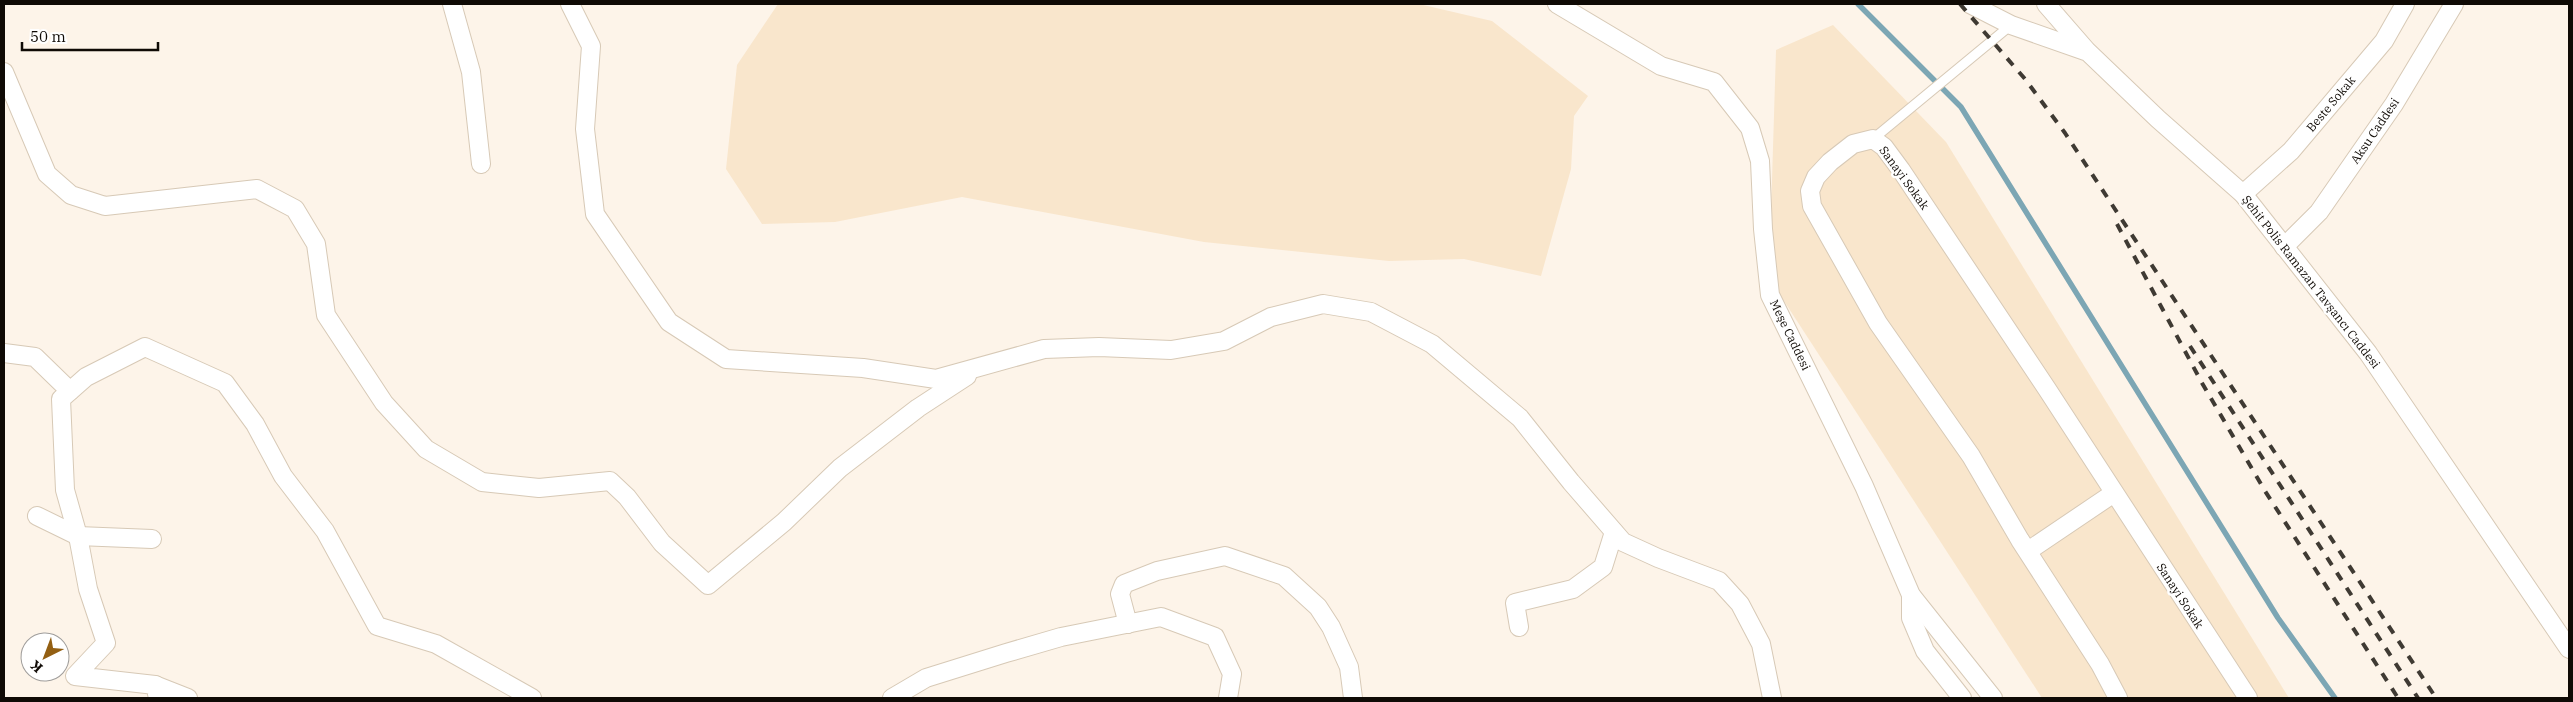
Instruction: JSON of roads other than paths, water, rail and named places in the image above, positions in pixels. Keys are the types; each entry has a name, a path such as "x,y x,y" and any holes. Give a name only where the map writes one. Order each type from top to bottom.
{"street":[{"path":"452,4 471,72 481,164"},
{"path":"570,4 592,46 585,130 594,214 669,322 726,359 863,368 936,379 1044,348 1172,350 1224,342 1271,317 1324,304 1371,312 1432,344 1520,418 1571,482 1623,542 1658,558 1719,581 1740,604 1761,644 1772,698"},
{"name":"Meşe Caddesi","path":"1557,4 1661,66 1714,82 1750,128 1760,161 1763,229 1770,295 1864,486 1912,595 1993,698"},
{"name":"Şehit Polis Ramazan Tavşancı Caddesi","path":"1970,4 2011,25 2088,52 2158,119 2243,194 2368,354 2569,649"},
{"path":"2046,4 2088,52"},
{"name":"Beste Sokak","path":"2243,194 2291,151 2384,41 2405,4"},
{"name":"Aksu Caddesi","path":"2284,247 2319,212 2394,104 2454,4"},
{"path":"4,72 47,174 71,195 105,206 257,189 295,209 316,244 326,314 384,403 426,448 482,482 539,488 610,480 662,543 708,585 784,522 840,468 918,408 982,366"},
{"name":"Sanayi Sokak","path":"2118,698 2100,664 2028,551 1971,456 1878,323 1812,206 1810,191 1816,177 1830,162 1853,144 1873,139 1884,147 1901,170 2248,698"},
{"path":"188,698 75,676 106,643 88,590 78,536 65,490 61,399 86,377 145,347 226,383 255,424 283,476 325,531 376,626 436,644 532,698"},
{"path":"4,353 36,357 70,391"},
{"path":"2028,551 2114,493"},
{"path":"37,516 78,536 152,539"},
{"path":"1518,627 1515,603 1574,590 1603,567 1614,532"},
{"path":"1128,624 1120,594 1124,584 1157,571 1225,556 1284,576 1318,607 1331,627 1349,667 1353,698"},
{"path":"1912,595 1911,618 1925,650 1962,698"},
{"path":"892,698 926,678 1061,637 1160,617 1215,637 1232,674 1228,698"}],"lane":[{"path":"1873,139 2011,25"}],"waterway":[{"path":"1858,4 1961,107 2278,618 2335,698"}],"railway":[{"path":"1960,4 2025,79 2065,133 2436,698"},
{"path":"2117,224 2202,383 2265,491 2398,698"},
{"path":"2190,346 2418,698"}]}
